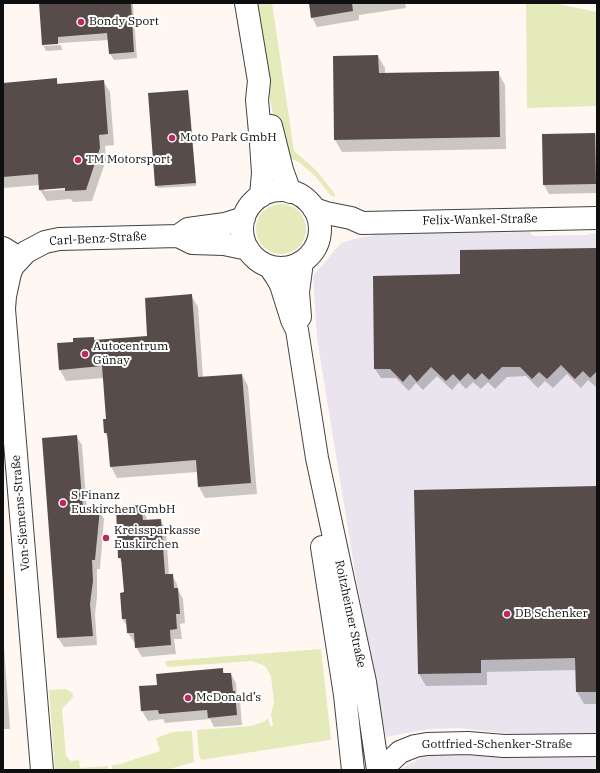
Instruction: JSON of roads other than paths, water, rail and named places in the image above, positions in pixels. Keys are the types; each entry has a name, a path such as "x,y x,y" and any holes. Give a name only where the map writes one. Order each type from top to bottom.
{"street":[{"path":"246,3 258,81 257,100 262,143 263,173 261,196"},
{"path":"258,81 266,98 276,152 290,192"},
{"path":"275,191 290,192 303,198 314,209 319,223 319,238 313,252 302,262 292,267 282,268 269,266 257,260 248,249 242,232 244,218 251,206 261,196 275,191"},
{"name":"Felix-Wankel-Straße","path":"314,209 351,218 362,223 597,218"},
{"name":"Carl-Benz-Straße","path":"178,236 188,229 225,224 244,218"},
{"name":"Felix-Wankel-Straße","path":"319,238 336,232 353,229 362,223"},
{"name":"Carl-Benz-Straße","path":"11,253 26,252 51,240 178,236 192,242 224,244 248,249"},
{"name":"Von-Siemens-Straße","path":"11,253 10,273 4,309 27,573 42,770"},
{"name":"Roitzheimer Straße","path":"297,330 300,320 298,292 302,262"},
{"name":"Roitzheimer Straße","path":"269,266 281,285 292,320 297,330 317,458 365,682 378,770"},
{"name":"Roitzheimer Straße","path":"317,458 318,523 345,695 353,770"},
{"name":"Gottfried-Schenker-Straße","path":"381,770 400,752 415,746 427,744 468,743 504,746 597,745"}],"place":[{"name":"Bondy Sport","path":"81,22"},
{"name":"Moto Park GmbH","path":"172,138"},
{"name":"TM Motorsport","path":"78,160"},
{"name":"Autocentrum Günay","path":"85,354"},
{"name":"S Finanz Euskirchen GmbH","path":"63,503"},
{"name":"Kreissparkasse Euskirchen","path":"106,538"},
{"name":"DB Schenker","path":"507,614"},
{"name":"McDonald’s","path":"188,698"}]}
